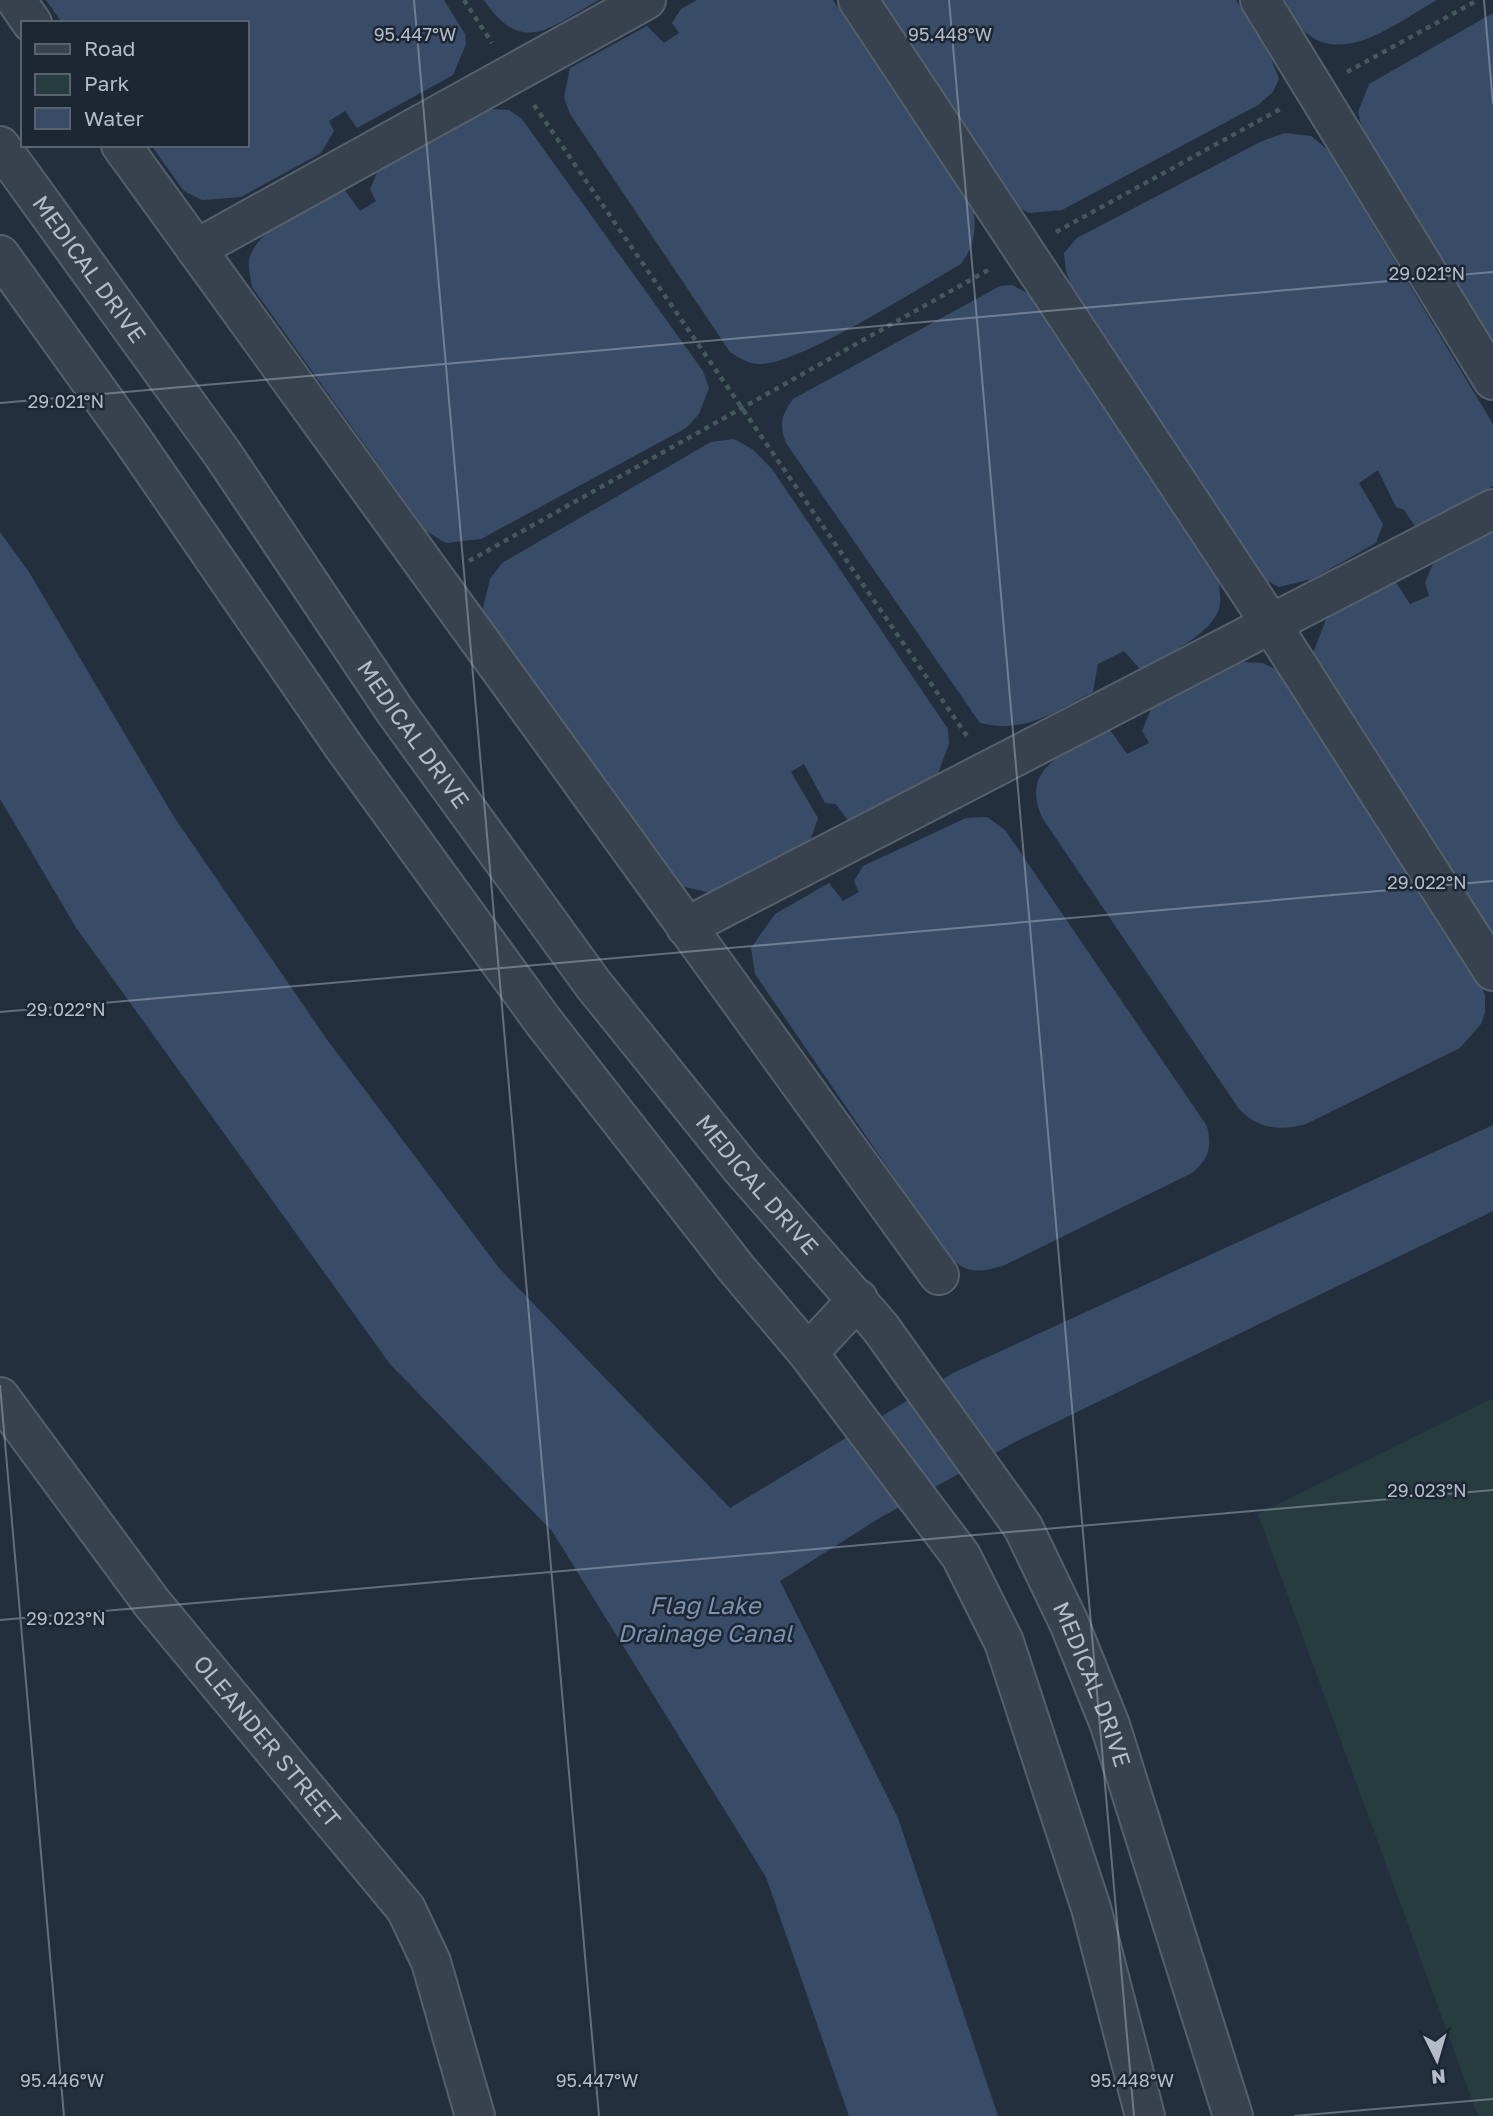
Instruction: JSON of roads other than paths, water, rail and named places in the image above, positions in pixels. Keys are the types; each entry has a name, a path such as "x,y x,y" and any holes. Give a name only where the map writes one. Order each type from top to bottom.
{"street":[{"path":"16,0 31,21"},
{"path":"196,250 646,0"},
{"path":"858,0 1271,624 1493,971"},
{"path":"1260,0 1493,380"},
{"name":"MEDICAL DRIVE","path":"0,146 222,453 395,710 593,984 742,1169 869,1313 1000,1491 1023,1527 1069,1623 1110,1726 1233,2116"},
{"path":"122,147 939,1275"},
{"path":"0,255 132,439 344,747 543,1021 736,1268 814,1361 945,1531 961,1556 1004,1642 1091,1908 1145,2116"},
{"path":"686,927 1493,509"},
{"path":"814,1361 869,1313"},
{"name":"OLEANDER STREET","path":"0,1397 152,1603 406,1909 431,1962 475,2116"}],"water":[{"path":"46,0 444,0 465,34 466,44 453,75 357,128 345,111 329,121 334,131 321,153 241,197 202,200 184,191 152,147 248,147 248,21 61,21"},
{"path":"484,0 599,0 552,27 538,32 525,32 512,28 498,18"},
{"path":"697,0 833,0 974,212 973,239 961,264 860,323 803,352 779,361 760,364 748,362 730,352 570,114 564,97 570,68 647,26 664,43 679,33 672,23 681,9"},
{"path":"877,0 1236,0 1271,58 1279,79 1273,92 1258,105 1062,210 1029,213 1011,203"},
{"path":"1285,0 1437,0 1372,37 1337,45 1321,41 1305,32"},
{"path":"1493,13 1493,341 1363,132 1358,112 1369,84"},
{"path":"492,109 509,110 522,119 703,371 709,388 699,414 686,428 481,539 446,543 426,531 252,287 249,260 254,248 275,227 303,209 344,189 360,211 376,201 370,189 381,164 475,113"},
{"path":"1285,133 1311,136 1328,150 1493,424 1493,486 1417,529 1404,510 1396,507 1378,470 1359,483 1383,524 1376,543 1312,579 1279,587 1252,573 1074,293 1066,271 1064,253 1077,238 1262,141"},
{"path":"1012,285 1029,294 1219,582 1220,605 1216,616 1199,635 1174,651 1140,669 1124,651 1098,664 1093,692 1039,719 1011,726 996,726 980,723 786,443 782,425 786,410 793,399 1000,286"},
{"path":"734,439 752,449 772,469 948,729 949,744 937,776 849,822 836,804 825,803 804,764 791,772 818,818 808,847 711,893 681,886 668,873 482,612 490,579 502,563 711,442"},
{"name":"Flag Lake Drainage Canal","path":"0,532 29,572 174,817 328,1041 499,1268 730,1508 953,1373 1493,1125 1493,1211 1017,1441 878,1519 780,1581 898,1818 998,2116 849,2116 766,1877 552,1531 390,1364 77,929 0,799"},
{"path":"1493,532 1493,949 1313,653 1327,617 1395,581 1410,604 1429,596 1425,583 1435,559"},
{"path":"1243,662 1263,663 1279,671 1477,976 1485,995 1485,1013 1481,1024 1460,1048 1306,1124 1278,1128 1254,1121 1239,1109 1043,819 1037,801 1037,785 1042,773 1064,753 1110,730 1127,754 1149,743 1142,731 1153,704"},
{"path":"987,817 1005,830 1207,1126 1209,1141 1206,1157 1192,1173 1005,1265 978,1271 964,1268 944,1250 755,974 751,948 775,914 829,883 843,901 859,892 854,881 863,866 966,818"}]}
